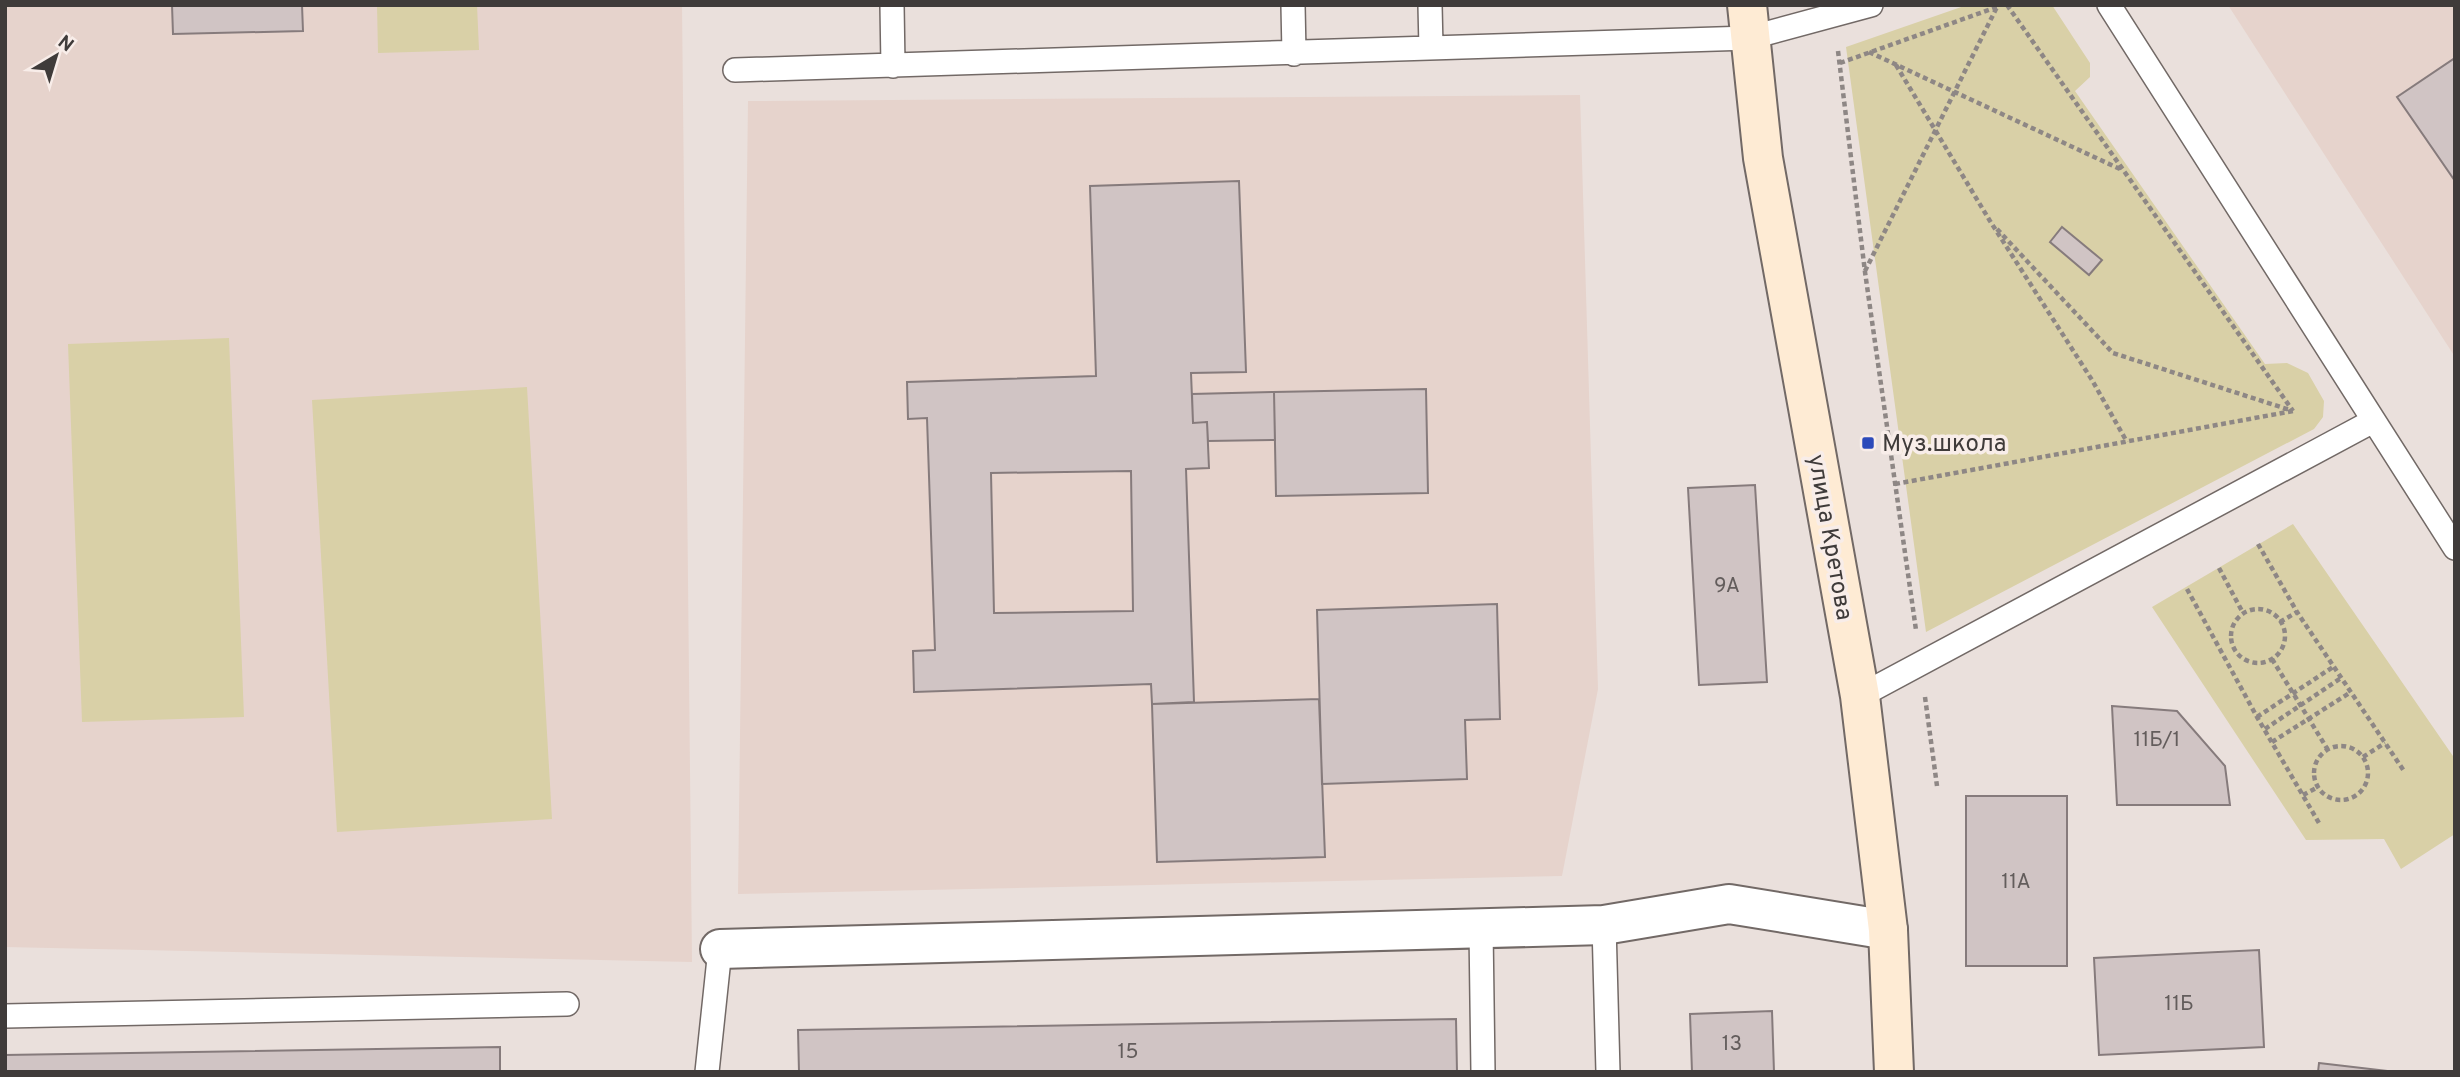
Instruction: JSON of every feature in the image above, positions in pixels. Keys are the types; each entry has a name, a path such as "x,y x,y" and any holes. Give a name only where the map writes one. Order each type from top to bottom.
{"street":[{"name":"улица Кретова","path":"1748,21 1763,158 1860,696 1888,930 1894,1072"},
{"path":"720,949 1604,925 1729,904 1888,930"}],"lane":[{"path":"892,5 893,66"},
{"path":"1293,5 1294,54"},
{"path":"1430,5 1431,48"},
{"path":"735,70 1431,48 1748,21 1871,5"},
{"path":"2109,5 2455,548"},
{"path":"1860,696 2373,421"},
{"path":"1604,925 1608,1072"},
{"path":"1481,929 1483,1072"},
{"path":"707,1072 720,949"},
{"path":"5,1016 567,1004"}],"path":[{"path":"2007,5 2293,411"},
{"path":"1840,63 1997,6"},
{"path":"1865,272 1997,6"},
{"path":"1838,51 1865,272 1937,786"},
{"path":"1870,52 2123,171"},
{"path":"1896,65 1990,221 2092,380 2127,442"},
{"path":"1990,221 2113,353 2293,411"},
{"path":"1895,484 2293,411"},
{"path":"2258,544 2297,612 2404,771"},
{"path":"2219,568 2243,613"},
{"path":"2187,589 2319,823"},
{"path":"2261,609 2280,622 2285,632 2285,641 2272,659 2252,663 2244,660 2235,650 2230,637 2232,628 2243,613 2261,609"},
{"path":"2280,622 2297,612"},
{"path":"2224,657 2235,650"},
{"path":"2272,659 2328,750"},
{"path":"2257,717 2333,667"},
{"path":"2265,729 2341,678"},
{"path":"2272,742 2351,692"},
{"path":"2363,757 2385,743"},
{"path":"2340,746 2348,747 2363,757 2367,765 2366,783 2354,796 2346,800 2336,800 2318,787 2314,775 2315,766 2328,750 2340,746"},
{"path":"2303,795 2318,787"}],"shaded area":[{"path":"5,5 682,5 692,962 5,947"},
{"path":"377,5 477,5 479,50 378,53"},
{"path":"1967,5 2052,5 2090,63 2090,77 2075,91 2265,364 2287,363 2308,373 2324,401 2323,417 2314,429 1926,632 1846,47"},
{"path":"2228,5 2455,5 2455,357"},
{"path":"1580,95 1598,689 1562,876 738,894 748,101"},
{"path":"229,338 244,717 82,722 68,344"},
{"path":"527,387 552,819 337,832 312,400"},
{"path":"2293,524 2455,759 2455,834 2401,869 2384,839 2306,840 2152,607"}],"building":[{"path":"172,5 302,5 303,31 173,34"},
{"path":"2455,58 2455,181 2397,97"},
{"path":"1239,181 1246,372 1191,373 1193,423 1207,422 1209,468 1186,469 1194,702 1152,704 1151,684 914,692 913,651 935,650 927,418 908,419 907,382 1096,376 1090,186","holes":["1131,471 1133,611 994,613 991,473"]},
{"path":"2062,227 2102,260 2089,275 2050,242"},
{"path":"1426,389 1428,493 1276,496 1274,392"},
{"path":"1274,392 1275,440 1208,441 1207,422 1193,423 1192,394"},
{"path":"1755,485 1767,682 1699,685 1688,488"},
{"path":"1497,604 1500,719 1465,720 1467,779 1322,784 1317,610"},
{"path":"1319,699 1325,857 1157,862 1152,704"},
{"path":"2112,706 2177,711 2225,766 2230,805 2117,805"},
{"path":"1966,796 2067,796 2067,966 1966,966"},
{"path":"2259,950 2264,1047 2099,1055 2094,958"},
{"path":"1772,1011 1774,1072 1692,1072 1690,1014"},
{"path":"1456,1019 1457,1072 799,1072 798,1030"},
{"path":"500,1047 500,1072 5,1072 5,1055"},
{"path":"2319,1063 2396,1072 2318,1072"}],"place":[{"name":"Муз.школа","path":"1868,443"}]}
